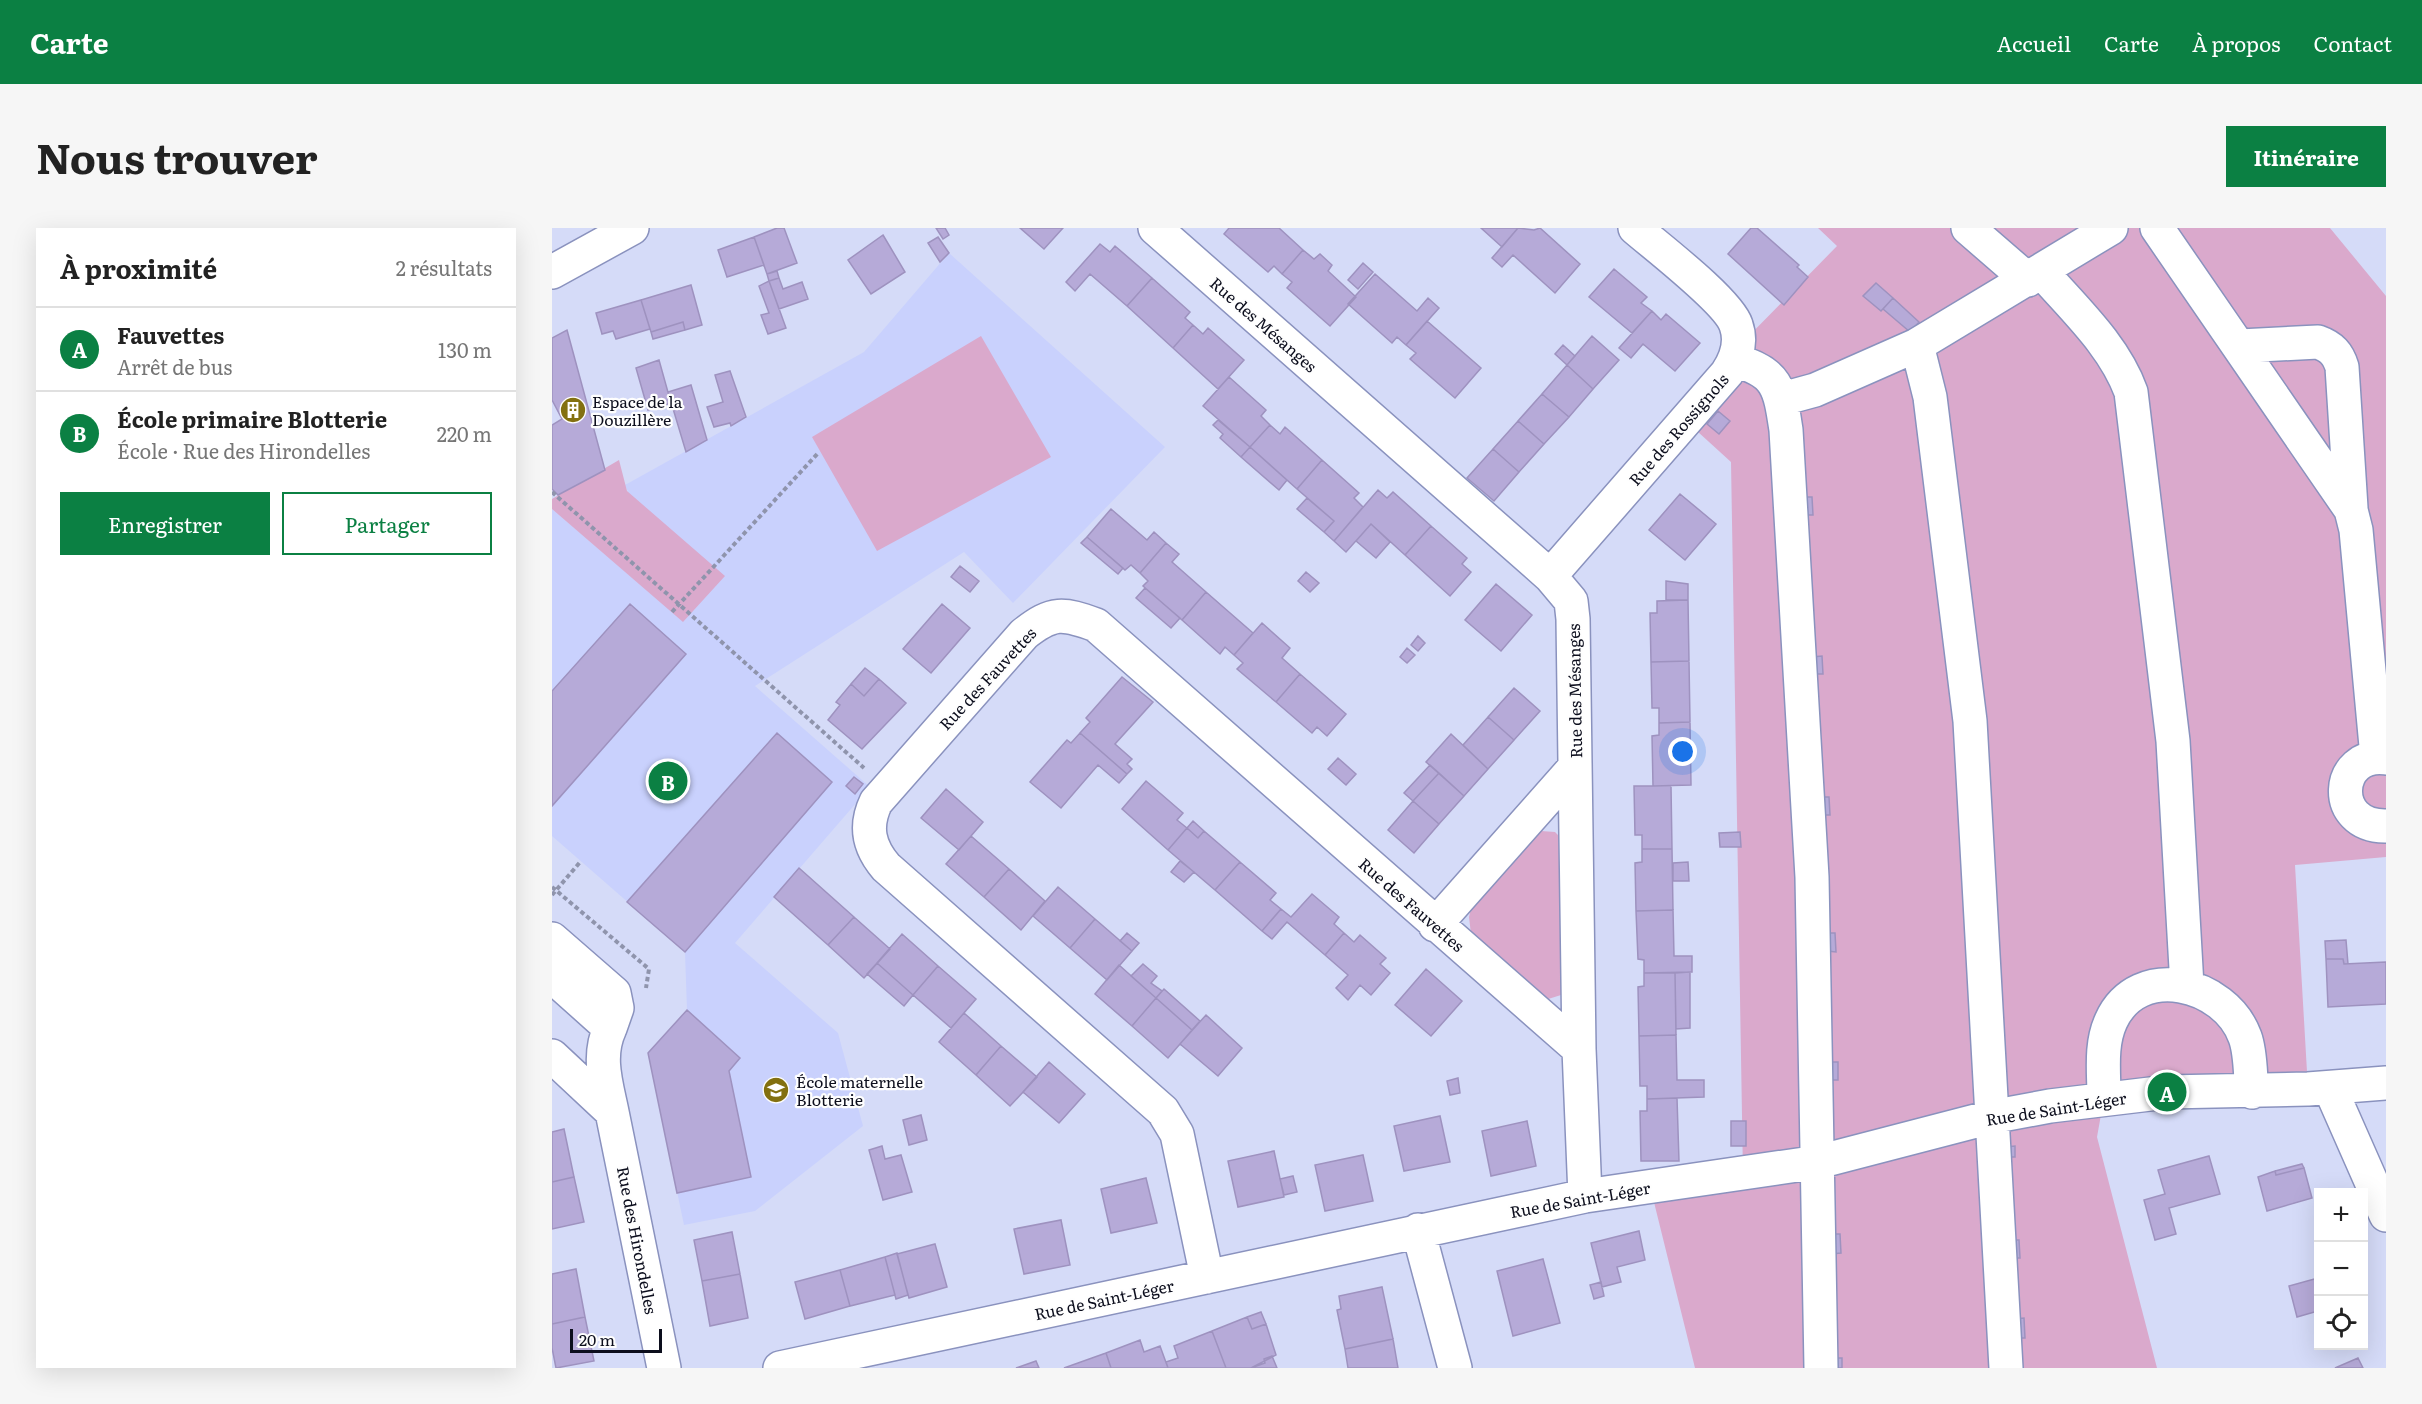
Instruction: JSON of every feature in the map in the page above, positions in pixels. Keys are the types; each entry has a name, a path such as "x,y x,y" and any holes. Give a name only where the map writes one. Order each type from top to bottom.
{"street":[{"path":"552,272 632,228"},
{"name":"Rue des Mésanges","path":"1155,228 1550,576 1571,601 1574,619 1579,1049 1585,1196"},
{"name":"Rue des Rossignols","path":"1550,576 1735,362 1739,334 1735,322 1722,305 1635,228"},
{"path":"1968,228 2034,275 2109,348 2124,371 2131,392 2173,741 2187,986"},
{"path":"1782,399 1815,390 1917,345 2111,228"},
{"path":"2157,228 2351,510"},
{"path":"2240,346 2318,342 2329,346 2338,355 2342,367 2351,510 2356,530 2382,758 2362,761 2350,772 2345,788 2347,803 2355,817 2369,825 2386,826"},
{"path":"1917,345 1930,397 1970,720 2006,1368"},
{"path":"1735,362 1754,366 1768,374 1776,385 1782,399 1788,453 1812,877 1821,1368"},
{"name":"Rue des Fauvettes","path":"1207,1277 1177,1134 1171,1121 1163,1111 886,867 876,854 868,828 876,802 1024,634 1040,621 1067,614 1096,625 1435,925 1579,1049"},
{"path":"1435,925 1575,767"},
{"name":"Rue des Hirondelles","path":"552,939 614,993 617,1008 603,1048 602,1064 664,1368"},
{"path":"552,976 610,1028"},
{"path":"2104,1098 2103,1046 2111,1021 2134,994 2148,986 2168,983 2201,991 2231,1014 2245,1037 2252,1092"},
{"path":"552,1056 612,1112"},
{"name":"Rue de Saint-Léger","path":"780,1368 1585,1196 1818,1162 1991,1117 2104,1098 2167,1092 2252,1092 2386,1083"},
{"path":"2330,1088 2386,1215"},
{"path":"1418,1230 1455,1368"}],"path":[{"path":"672,612 819,452"},
{"path":"552,492 888,788"},
{"path":"552,895 582,861"}],"shaded area":[{"path":"1818,228 2330,228 2386,296 2386,857 2295,865 2308,1089 2104,1098 2097,1137 2157,1368 1695,1368 1650,1186 1743,1175 1731,462 1686,421 1738,347 1837,246"},
{"path":"949,253 1165,447 1013,603 964,552 755,686 870,787 735,943 838,1033 863,1126 755,1211 684,1225 648,1053 687,1010 685,952 552,836 552,509 683,621 625,485 864,352"},
{"path":"981,336 1051,457 877,551 812,437"},
{"path":"619,460 627,491 725,576 683,622 552,509 552,499"},
{"path":"1541,831 1555,832 1562,839 1567,988 1561,995 1545,1000 1471,934 1469,917 1473,900 1533,834"}],"building":[{"path":"777,228 784,228 797,263 767,274 754,237"},
{"path":"936,228 945,228 949,235 943,239"},
{"path":"1020,228 1063,228 1044,249"},
{"path":"1229,228 1279,228 1303,250 1282,274 1274,266 1268,272 1224,234"},
{"path":"1481,228 1518,228 1502,247"},
{"path":"1518,228 1534,230 1540,228 1580,264 1555,293 1513,255 1502,267 1492,258"},
{"path":"1751,228 1757,228 1799,265 1797,267 1808,277 1784,305 1728,254"},
{"path":"883,235 905,272 871,294 848,260"},
{"path":"754,237 764,265 727,277 718,250"},
{"path":"938,237 949,253 940,262 928,243"},
{"path":"1100,244 1110,252 1115,246 1152,278 1127,306 1090,274 1075,291 1066,282"},
{"path":"1303,250 1314,259 1320,254 1332,265 1328,271 1356,297 1330,326 1287,288 1292,282 1282,274"},
{"path":"1363,263 1373,272 1358,289 1348,280"},
{"path":"1614,269 1647,297 1641,303 1652,311 1632,333 1589,297"},
{"path":"777,271 779,278 769,281 767,274"},
{"path":"1375,274 1417,311 1428,298 1439,308 1406,345 1397,337 1392,343 1348,304"},
{"path":"779,278 783,289 802,282 808,299 779,309 769,281"},
{"path":"1152,278 1190,312 1185,318 1193,325 1173,348 1127,306"},
{"path":"769,281 786,328 768,334 761,315 769,313 759,286"},
{"path":"1876,283 1893,298 1881,311 1863,296"},
{"path":"691,285 702,325 685,330 683,322 651,332 641,300"},
{"path":"1893,298 1919,322 1910,332 1883,309"},
{"path":"641,300 650,329 616,339 613,331 602,334 596,313"},
{"path":"1652,311 1661,320 1666,314 1700,343 1675,371 1643,344 1631,358 1619,348"},
{"path":"1427,321 1481,368 1455,398 1410,359 1416,353 1406,345"},
{"path":"683,322 685,330 653,339 651,332"},
{"path":"1193,325 1203,334 1208,328 1244,360 1218,389 1173,348"},
{"name":"Espace de la Douzillère","path":"567,330 605,470 558,495 552,489 552,425 562,419 552,400 552,338"},
{"path":"1592,336 1619,360 1593,389 1567,365"},
{"path":"1563,345 1575,356 1567,365 1555,354"},
{"path":"659,360 671,403 648,410 636,368"},
{"path":"1567,365 1593,389 1569,417 1542,394"},
{"path":"730,371 746,417 731,426 730,423 714,427 707,407 723,402 715,375"},
{"path":"1229,377 1266,410 1261,416 1270,425 1250,447 1203,406"},
{"path":"691,385 707,440 686,452 668,392"},
{"path":"1542,394 1569,417 1544,444 1518,421"},
{"path":"1718,411 1730,421 1719,434 1707,424"},
{"path":"1218,420 1250,447 1241,457 1220,438 1223,434 1213,425"},
{"path":"1518,421 1544,444 1519,472 1493,449"},
{"path":"1270,425 1280,434 1285,427 1322,460 1297,489 1250,447"},
{"path":"1250,447 1287,480 1279,490 1241,457"},
{"path":"1493,449 1519,472 1494,501 1467,478"},
{"path":"1322,460 1359,493 1354,498 1363,507 1334,541 1324,532 1334,521 1297,489"},
{"path":"1378,490 1387,498 1393,492 1431,526 1405,555 1371,524 1346,552 1334,541"},
{"path":"1680,494 1716,524 1685,560 1649,530"},
{"path":"1802,497 1812,497 1813,515 1803,515"},
{"path":"1307,498 1334,521 1324,532 1297,509"},
{"path":"1111,509 1147,540 1154,532 1166,543 1140,573 1131,565 1125,570 1087,537"},
{"path":"1371,524 1390,542 1376,558 1356,541"},
{"path":"1431,526 1467,558 1462,564 1471,572 1450,596 1405,555"},
{"path":"1087,537 1123,568 1118,574 1081,543"},
{"path":"1166,543 1179,554 1172,562 1206,592 1182,620 1143,586 1148,581 1140,573"},
{"path":"960,566 979,581 970,592 951,577"},
{"path":"1306,572 1319,583 1310,592 1298,581"},
{"path":"1666,581 1688,584 1688,600 1666,600"},
{"path":"1496,584 1532,615 1501,651 1465,620"},
{"path":"1145,588 1180,618 1171,628 1136,598"},
{"path":"1206,592 1253,633 1234,655 1225,647 1220,654 1182,620"},
{"path":"1688,600 1689,661 1651,662 1650,613 1657,613 1657,601"},
{"path":"630,604 686,654 552,806 552,691"},
{"path":"942,604 970,628 931,673 903,649"},
{"path":"1262,623 1290,648 1282,658 1300,674 1276,702 1237,669 1243,663 1234,655"},
{"path":"1418,636 1425,643 1418,651 1411,645"},
{"path":"1407,648 1415,655 1407,663 1400,657"},
{"path":"1822,656 1823,674 1813,674 1812,657"},
{"path":"1689,661 1690,722 1659,723 1659,708 1652,708 1651,662"},
{"path":"865,668 879,679 864,696 851,684"},
{"path":"1300,674 1346,714 1327,736 1317,727 1312,733 1276,702"},
{"path":"1122,677 1153,702 1115,744 1132,759 1127,764 1132,769 1127,774 1080,733 1090,722 1086,718"},
{"path":"879,679 906,703 862,749 828,720 840,705 836,702 851,684 864,696"},
{"path":"1514,688 1540,711 1514,740 1488,717"},
{"path":"1488,717 1514,740 1488,769 1463,745"},
{"path":"1690,722 1691,785 1653,786 1652,736 1659,735 1659,723"},
{"path":"777,733 832,782 685,952 627,902"},
{"path":"1080,733 1127,774 1119,783 1098,765 1061,808 1030,782 1067,740 1071,743"},
{"path":"1451,734 1488,769 1464,796 1426,762"},
{"path":"1338,758 1356,774 1346,785 1328,769"},
{"path":"1430,765 1439,773 1413,801 1404,793"},
{"path":"1439,773 1464,796 1439,824 1413,801"},
{"path":"854,777 863,784 855,794 846,786"},
{"path":"1146,781 1183,813 1177,820 1187,828 1168,850 1122,809"},
{"path":"1634,786 1671,786 1672,849 1642,849 1642,835 1635,835"},
{"path":"946,789 983,822 959,850 921,818"},
{"path":"1820,797 1829,797 1830,815 1821,815"},
{"path":"1413,801 1439,824 1414,853 1388,830"},
{"path":"1193,821 1204,831 1198,838 1187,828"},
{"path":"1187,828 1198,838 1204,831 1240,862 1215,890 1168,850"},
{"path":"1740,832 1741,847 1720,847 1719,833"},
{"path":"971,836 1009,869 984,897 946,864"},
{"path":"1642,849 1672,849 1673,910 1636,911 1635,863 1642,862"},
{"path":"1180,861 1194,872 1184,882 1171,872"},
{"path":"1240,862 1276,893 1270,900 1281,909 1262,931 1215,890"},
{"path":"1688,862 1689,881 1673,881 1673,863"},
{"path":"799,868 854,917 828,945 774,897"},
{"path":"1009,869 1045,901 1021,930 984,897"},
{"path":"1058,887 1095,919 1070,948 1033,916"},
{"path":"1312,894 1339,917 1334,924 1344,933 1325,955 1287,922 1272,939 1262,931 1281,909 1291,917"},
{"path":"1673,910 1674,956 1692,956 1692,972 1644,973 1644,960 1638,959 1636,911"},
{"path":"854,917 890,949 864,978 828,945"},
{"path":"1095,919 1132,951 1107,980 1070,948"},
{"path":"1127,933 1139,943 1132,951 1120,941"},
{"path":"1344,933 1354,942 1360,935 1386,958 1380,964 1390,973 1371,995 1360,985 1348,1000 1336,988 1348,975 1325,955"},
{"path":"1826,933 1835,933 1836,952 1827,951"},
{"path":"902,934 938,966 913,995 877,963"},
{"path":"2346,940 2348,964 2344,964 2343,959 2326,959 2325,941"},
{"path":"2326,959 2343,959 2344,964 2386,962 2386,1004 2328,1007"},
{"path":"877,963 913,995 904,1006 867,974"},
{"path":"1143,964 1157,976 1151,983 1162,991 1156,998 1131,976"},
{"path":"1119,965 1156,998 1132,1026 1095,994"},
{"path":"938,966 976,999 951,1028 913,995"},
{"path":"1426,969 1462,1001 1431,1036 1395,1005"},
{"path":"1690,972 1690,1028 1676,1029 1675,973"},
{"path":"1644,973 1675,973 1676,1035 1639,1036 1638,987 1644,986"},
{"path":"1164,989 1200,1021 1192,1030 1156,998"},
{"path":"1156,998 1192,1030 1168,1058 1132,1026"},
{"path":"687,1010 740,1058 729,1071 751,1177 677,1193 648,1053"},
{"path":"964,1013 1001,1046 976,1075 939,1042"},
{"path":"1206,1015 1242,1048 1218,1076 1180,1044"},
{"path":"1676,1035 1677,1080 1704,1080 1704,1097 1647,1099 1647,1086 1640,1086 1639,1036"},
{"path":"1001,1046 1037,1077 1010,1106 976,1075"},
{"path":"1049,1062 1085,1094 1059,1123 1023,1092"},
{"path":"1829,1062 1838,1062 1838,1080 1829,1080"},
{"path":"1458,1078 1460,1093 1450,1095 1447,1081"},
{"path":"1677,1098 1679,1161 1641,1161 1640,1111 1647,1111 1647,1099"},
{"path":"921,1115 927,1140 909,1145 903,1120"},
{"path":"1440,1116 1450,1162 1404,1171 1394,1126"},
{"path":"1527,1121 1536,1166 1491,1176 1482,1131"},
{"path":"1731,1121 1746,1121 1746,1146 1731,1146"},
{"path":"564,1129 574,1177 552,1182 552,1132"},
{"path":"882,1146 885,1159 901,1155 912,1192 883,1200 869,1150"},
{"path":"2015,1146 2015,1157 2006,1157 2005,1147"},
{"path":"1274,1151 1284,1197 1238,1207 1228,1161"},
{"path":"1363,1155 1373,1201 1325,1211 1315,1165"},
{"path":"2209,1156 2220,1194 2169,1208 2176,1234 2155,1240 2144,1200 2165,1194 2158,1170"},
{"path":"2302,1164 2304,1168 2276,1175 2275,1171"},
{"path":"2304,1168 2312,1198 2267,1211 2258,1177 2275,1171 2276,1175"},
{"path":"1293,1176 1297,1192 1284,1195 1280,1179"},
{"path":"574,1177 584,1222 552,1229 552,1182"},
{"path":"1146,1178 1157,1223 1111,1233 1101,1189"},
{"path":"1061,1220 1070,1265 1024,1274 1014,1229"},
{"path":"1639,1231 1645,1260 1617,1267 1621,1282 1602,1287 1591,1243"},
{"path":"732,1232 740,1274 702,1281 694,1240"},
{"path":"1831,1234 1840,1234 1841,1253 1831,1254"},
{"path":"2010,1240 2019,1240 2020,1258 2011,1258"},
{"path":"935,1244 947,1287 909,1298 897,1254"},
{"path":"897,1253 908,1295 896,1299 885,1257"},
{"path":"885,1257 895,1295 850,1306 840,1270"},
{"path":"1543,1259 1560,1323 1513,1336 1497,1271"},
{"path":"576,1269 585,1317 552,1324 552,1274"},
{"path":"840,1270 850,1306 805,1319 795,1282"},
{"path":"740,1274 748,1318 710,1326 702,1281"},
{"path":"2314,1279 2314,1312 2297,1317 2289,1286"},
{"path":"1601,1282 1604,1296 1594,1299 1590,1285"},
{"path":"1382,1287 1393,1339 1345,1349 1337,1310 1341,1309 1339,1296"},
{"path":"1261,1312 1266,1324 1252,1329 1247,1317"},
{"path":"585,1317 594,1361 556,1368 552,1348 552,1324"},
{"path":"1247,1317 1252,1329 1266,1324 1276,1355 1251,1368 1226,1368 1212,1331"},
{"path":"2024,1318 2025,1338 2015,1338 2014,1319"},
{"path":"1212,1331 1226,1368 1168,1368 1166,1362 1178,1358 1174,1346"},
{"path":"1393,1339 1398,1368 1348,1368 1345,1349"},
{"path":"1140,1340 1144,1352 1160,1346 1168,1368 1111,1368 1106,1353"},
{"path":"1106,1353 1111,1368 1064,1368"},
{"path":"1272,1356 1277,1368 1251,1368 1265,1363 1264,1359"},
{"path":"1833,1358 1842,1358 1842,1368 1833,1368"},
{"path":"2358,1358 2363,1368 2335,1368"},
{"path":"1036,1361 1039,1368 1016,1368 1019,1367"}],"place":[{"name":"Espace de la Douzillère","path":"573,410"},
{"name":"École primaire Blotterie","path":"668,781"},
{"name":"École maternelle Blotterie","path":"776,1090"},
{"name":"Fauvettes","path":"2167,1092"}]}
